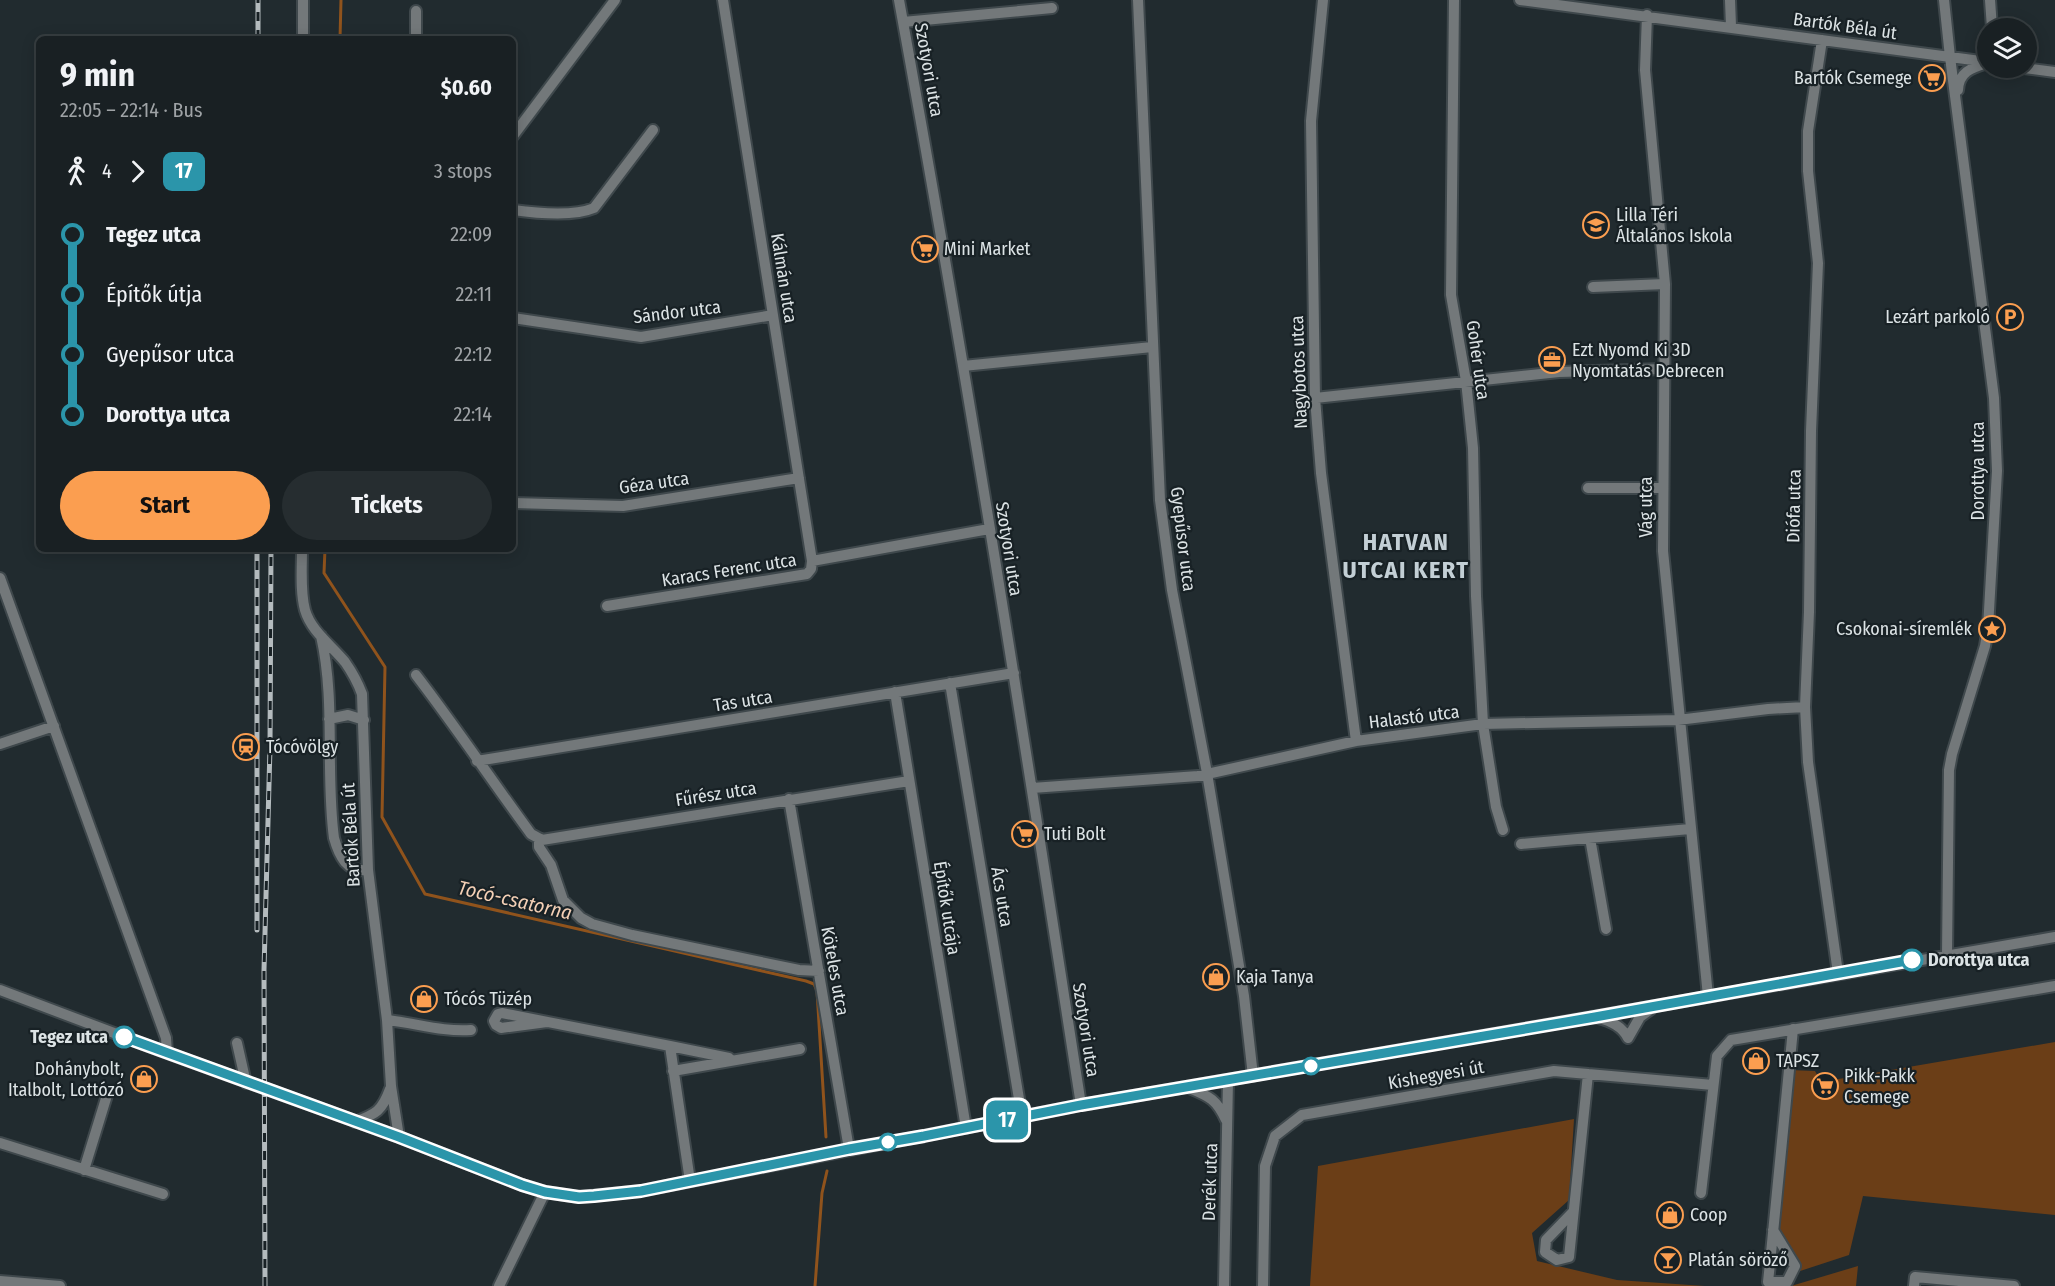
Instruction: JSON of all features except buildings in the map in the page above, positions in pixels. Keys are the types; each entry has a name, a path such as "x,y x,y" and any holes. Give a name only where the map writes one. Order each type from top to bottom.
{"street":[{"path":"303,0 303,36"},
{"path":"516,132 615,0"},
{"name":"Kálmán utca","path":"723,0 812,561"},
{"name":"Szotyori utca","path":"899,0 1014,673 1081,1105"},
{"name":"Gyepűsor utca","path":"1138,0 1160,500 1172,590 1207,773 1244,996 1252,1076"},
{"name":"Nagybotos utca","path":"1323,0 1311,121 1315,398 1321,473 1356,741"},
{"name":"Gohér utca","path":"1454,0 1452,295 1466,381 1473,448 1476,596 1483,724 1496,807 1503,830"},
{"name":"Bartók Béla út","path":"1520,0 1731,26 1977,61"},
{"path":"1730,0 1731,26"},
{"name":"Dorottya utca","path":"1944,0 1994,398 1997,471 1988,628 1949,770 1947,955"},
{"path":"1990,0 1991,18"},
{"path":"903,22 1052,8"},
{"path":"416,11 416,36"},
{"name":"Vág utca","path":"1647,15 1645,70 1665,284 1663,551 1678,720 1708,996"},
{"name":"Diófa utca","path":"1822,40 1808,131 1808,171 1818,262 1811,430 1809,612 1805,707 1808,762 1838,973"},
{"path":"1957,108 1958,84 1961,75 1977,66"},
{"path":"2037,70 2055,72"},
{"path":"516,210 573,213 585,212 594,208 653,130"},
{"path":"1593,287 1665,284"},
{"name":"Sándor utca","path":"516,318 641,337 773,315"},
{"path":"963,366 1152,348"},
{"path":"1315,398 1559,372 1665,369"},
{"name":"Géza utca","path":"516,503 623,506 799,478"},
{"path":"1588,488 1663,488"},
{"name":"Karacs Ferenc utca","path":"608,606 807,574 812,561 989,530"},
{"name":"Bartók Béla út","path":"302,552 303,594 306,611 313,626 345,662 362,694 368,870 387,1020 391,1086 399,1137"},
{"path":"0,578 166,1038 167,1053"},
{"path":"321,635 327,665 334,838 338,851 352,869 368,870"},
{"name":"Tas utca","path":"477,761 1014,673"},
{"path":"416,675 535,837 551,865 564,900 581,918 592,924 632,935 799,970 819,970"},
{"name":"Ács utca","path":"950,683 1022,1117"},
{"name":"Építők utcája","path":"895,692 966,1128"},
{"name":"Halastó utca","path":"1032,788 1198,776 1356,741 1483,724 1678,720 1805,707"},
{"path":"329,719 348,715 364,720"},
{"path":"0,744 54,726"},
{"name":"Fűrész utca","path":"535,837 909,781"},
{"name":"Köteles utca","path":"789,799 849,1149"},
{"path":"1521,844 1690,828"},
{"path":"1590,838 1606,929"},
{"name":"Kishegyesi út","path":"0,990 246,1083 399,1137 522,1185 545,1192 579,1197 609,1195 690,1181 1081,1105 2055,937"},
{"path":"1701,1193 1717,1056 1731,1040 2055,986"},
{"path":"1595,1017 1611,1021 1623,1030 1628,1038 1640,1017 1656,1006"},
{"path":"387,1020 437,1029 471,1030"},
{"path":"547,1022 735,1059"},
{"path":"1773,1230 1793,1029"},
{"path":"237,1043 246,1083"},
{"path":"669,1046 690,1181"},
{"path":"673,1071 800,1049"},
{"path":"699,1066 700,1052"},
{"name":"Kishegyesi út","path":"1263,1286 1265,1166 1275,1136 1302,1115 1554,1071 1713,1085"},
{"path":"1573,1212 1588,1074"},
{"name":"Derék utca","path":"1224,1286 1228,1080"},
{"path":"355,1122 375,1114 384,1106 391,1086"},
{"path":"1186,1087 1213,1098 1228,1122"},
{"path":"84,1170 108,1092"},
{"path":"0,1143 163,1194"},
{"path":"499,1286 545,1192"},
{"path":"1914,1286 1915,1277 2014,1286"},
{"path":"0,1281 60,1286"}],"shaded area":[{"path":"2055,1042 2055,1215 1863,1196 1849,1255 1791,1274 1795,1265 1773,1230 1789,1070 1815,1071 1821,1082"},
{"path":"1574,1119 1569,1200 1532,1233 1537,1261 1617,1280 1705,1286 1310,1286 1318,1166"},
{"path":"1858,1266 1856,1286 1791,1286"}],"waterway":[{"name":"Tocó-csatorna","path":"340,36 341,0"},
{"name":"Tocó-csatorna","path":"325,552 324,573 385,667 382,817 425,894 814,984 817,991 826,1137"},
{"path":"815,1286 822,1193 827,1171"}],"railway":[{"path":"258,0 258,36"},
{"path":"257,552 257,930"},
{"path":"265,1286 264,970 270,747 271,552"}],"bus line":[{"name":"17","path":"124,1037 399,1137 522,1185 545,1192 579,1197 641,1191 1081,1105 1912,960"}],"place":[{"name":"Bartók Csemege","path":"1932,78"},
{"name":"Lilla Téri Általános Iskola","path":"1596,225"},
{"name":"Mini Market","path":"925,249"},
{"name":"Lezárt parkoló","path":"2010,317"},
{"name":"Ezt Nyomd Ki 3D Nyomtatás Debrecen","path":"1552,360"},
{"name":"Csokonai-síremlék","path":"1992,629"},
{"name":"Tócóvölgy","path":"246,747"},
{"name":"Tuti Bolt","path":"1025,834"},
{"name":"Dorottya utca","path":"1912,960"},
{"name":"Kaja Tanya","path":"1216,977"},
{"name":"Tócós Tüzép","path":"424,999"},
{"name":"Tegez utca","path":"124,1037"},
{"name":"TAPSZ","path":"1756,1061"},
{"name":"Dohánybolt, Italbolt, Lottózó","path":"144,1079"},
{"name":"Pikk-Pakk Csemege","path":"1825,1086"},
{"name":"Coop","path":"1670,1215"},
{"name":"Platán söröző","path":"1668,1260"}],"district":[{"name":"HATVAN UTCAI KERT","path":"1406,556"}]}
